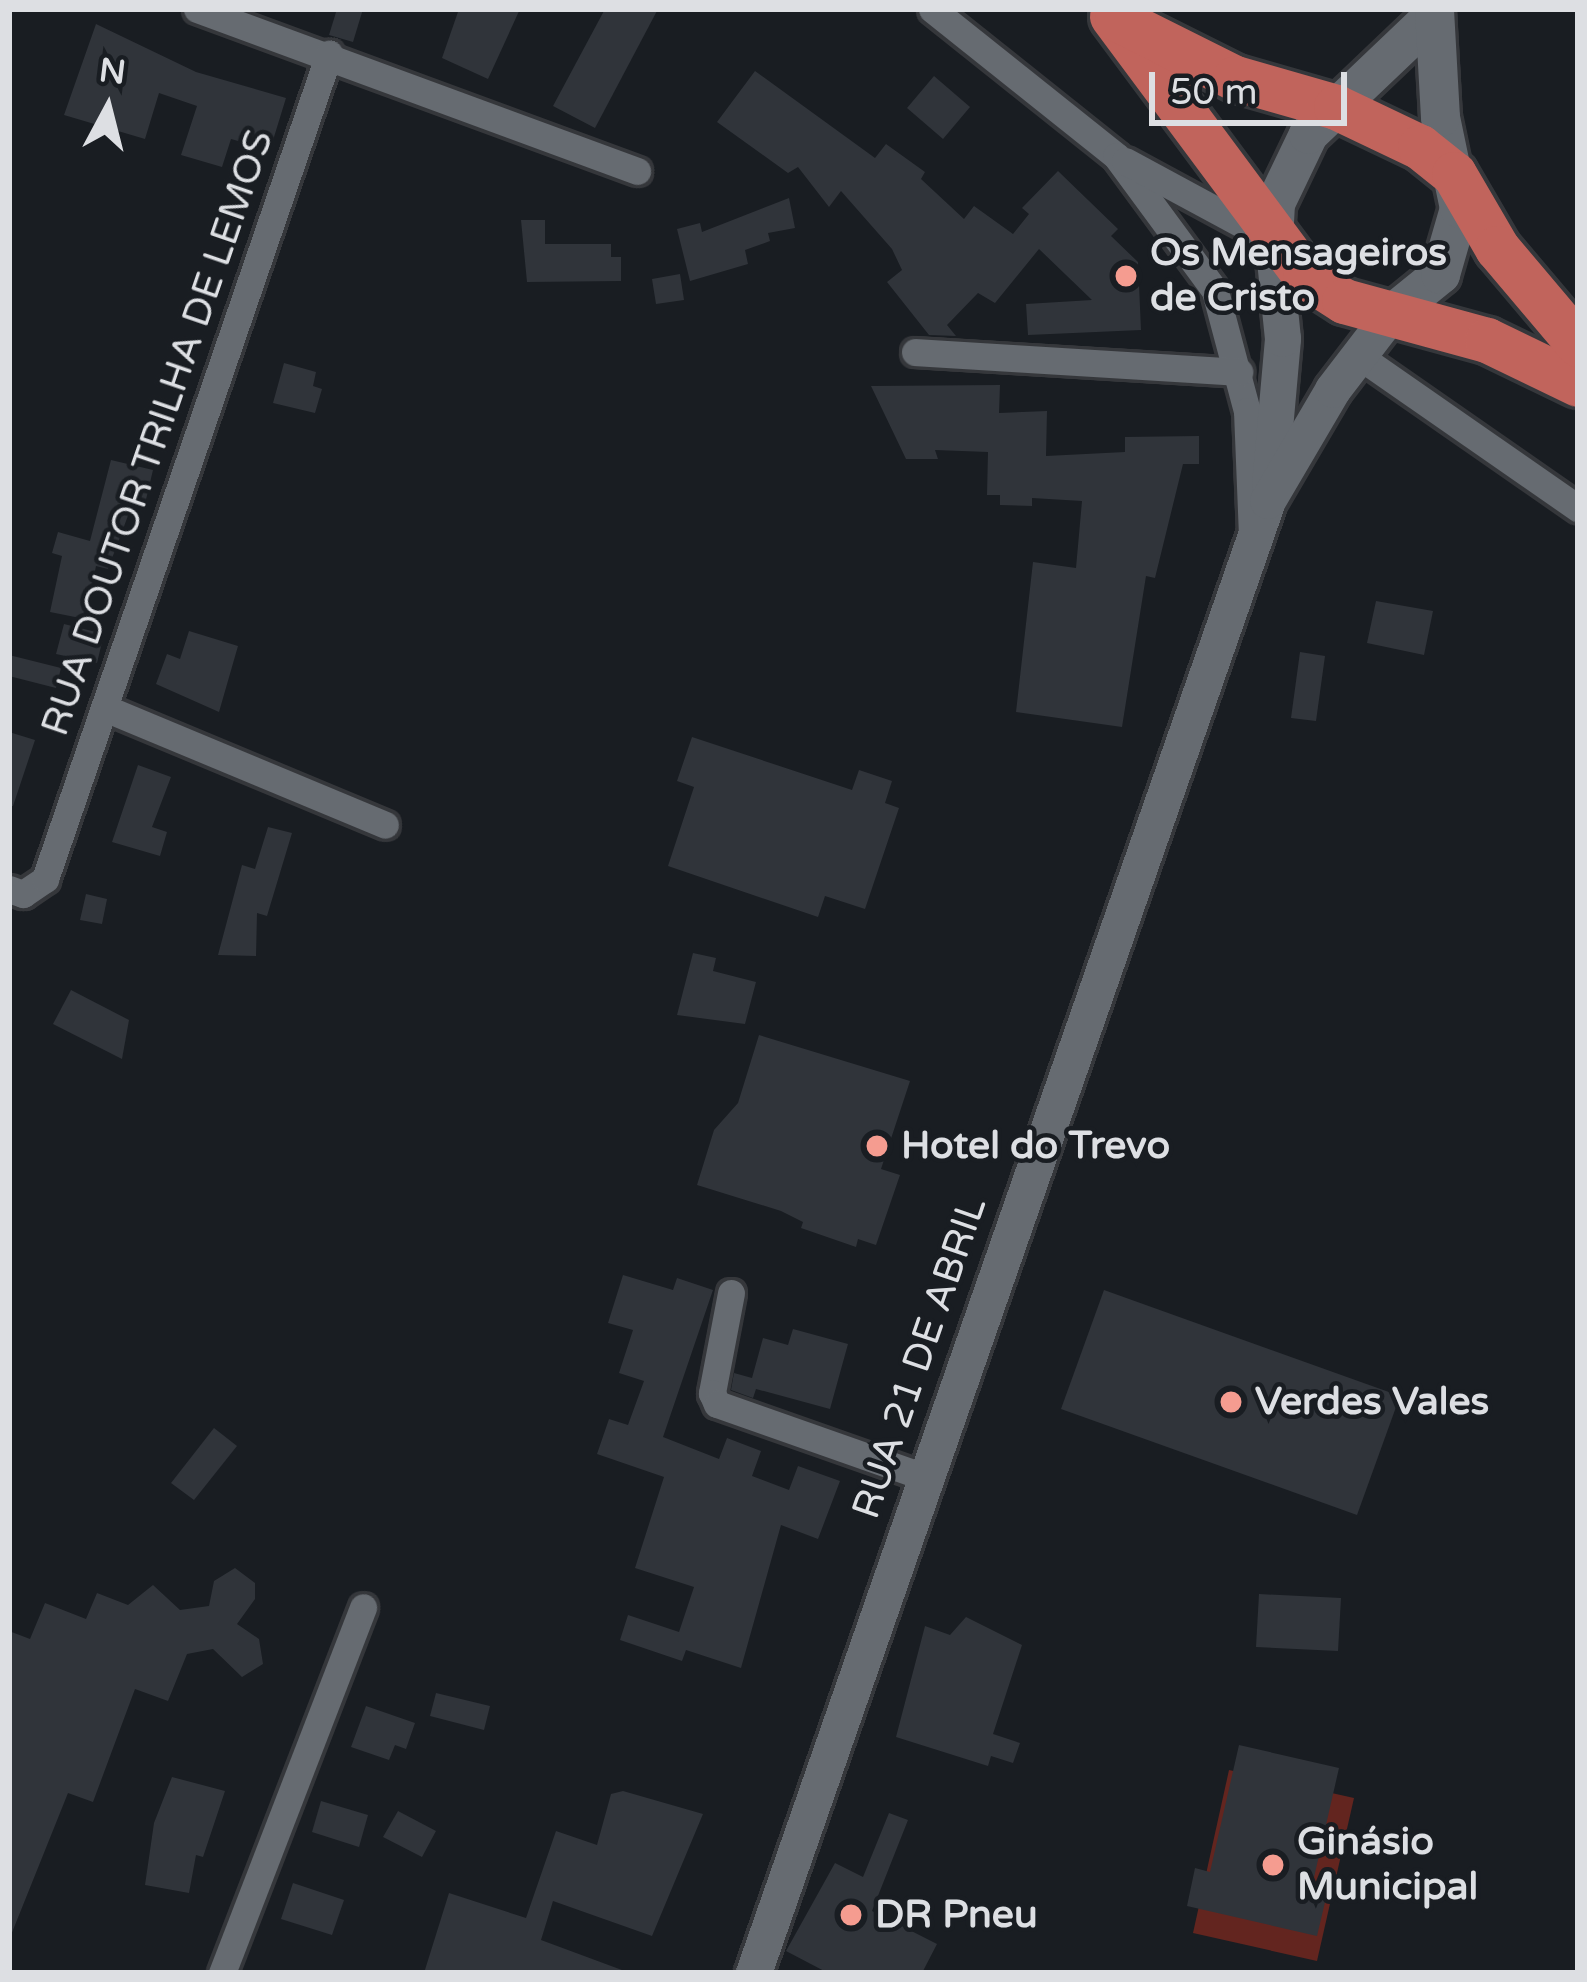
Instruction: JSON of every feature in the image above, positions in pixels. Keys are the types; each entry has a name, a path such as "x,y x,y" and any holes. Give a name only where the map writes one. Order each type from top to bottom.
{"highway":[{"path":"1107,12 1235,78 1336,107 1420,147 1454,174 1497,248 1578,344"},
{"path":"1107,12 1273,241 1344,301 1487,340 1578,384"}],"main road":[{"path":"1273,241 1287,166 1336,107 1432,14"},
{"path":"1392,313 1417,300 1454,242 1454,174 1432,14"}],"street":[{"path":"197,9 637,171"},
{"path":"932,9 1116,156 1273,241"},
{"name":"RUA DOUTOR TRILHA DE LEMOS","path":"16,892 45,879 329,54"},
{"path":"1116,156 1215,291 1239,372 1253,544"},
{"name":"RUA 21 DE ABRIL","path":"1268,501 1283,339 1273,241"},
{"name":"RUA 21 DE ABRIL","path":"754,1973 922,1476 1268,501 1359,356 1392,313"},
{"path":"915,352 1239,372"},
{"path":"1359,356 1578,508"},
{"path":"106,709 385,825"},
{"path":"731,1293 712,1393 717,1404 922,1476"},
{"path":"222,1973 363,1607"}],"shaded area":[{"name":"Ginásio Municipal","path":"1229,1770 1354,1798 1317,1961 1193,1933"}],"building":[{"path":"337,9 363,9 353,42 329,35"},
{"path":"459,9 520,9 488,79 442,58"},
{"path":"605,9 658,9 595,128 553,106"},
{"path":"96,24 196,72 286,98 270,150 231,139 222,167 181,155 197,106 159,93 145,139 64,115"},
{"path":"755,71 875,158 886,144 925,172 921,179 964,219 974,206 1013,234 1029,214 1022,208 1058,171 1118,229 1111,236 1138,262 1141,330 1028,335 1026,304 1092,300 1039,249 995,303 978,293 947,325 956,336 929,335 887,282 902,270 892,249 841,191 829,207 798,167 788,173 717,122"},
{"path":"934,76 970,107 943,139 907,108"},
{"path":"789,198 795,228 768,233 770,241 745,250 748,264 690,281 677,229 700,223 702,232"},
{"path":"521,220 545,220 545,244 611,244 611,257 621,257 621,281 527,282"},
{"path":"680,274 684,300 656,304 652,279"},
{"path":"284,363 316,372 313,386 322,389 315,413 273,403"},
{"path":"1000,385 999,413 1047,411 1046,456 1125,452 1125,437 1199,436 1199,464 1183,464 1155,578 1146,576 1122,727 1016,712 1033,562 1076,568 1082,501 1032,498 1032,506 1000,505 1000,495 987,495 988,452 935,450 938,459 906,459 871,386"},
{"path":"111,460 153,470 144,508 132,505 108,569 96,566 85,619 50,612 62,556 52,553 58,532 90,541"},
{"path":"1376,601 1433,611 1424,655 1367,643"},
{"path":"64,624 104,634 97,663 56,654"},
{"path":"189,631 238,646 219,712 156,684 167,654 180,659"},
{"path":"1300,652 1325,656 1316,721 1291,718"},
{"path":"9,655 61,668 56,688 9,676"},
{"path":"9,732 35,740 13,806 9,806"},
{"path":"692,737 852,790 859,770 892,781 885,803 899,808 865,909 825,896 818,917 668,866 694,787 677,781"},
{"path":"138,765 171,777 152,827 167,832 160,856 112,842"},
{"path":"268,827 292,833 267,916 257,913 256,956 218,955 242,865 255,869"},
{"path":"86,894 107,899 102,924 80,920"},
{"path":"693,953 716,958 713,971 756,982 745,1024 677,1015"},
{"path":"71,990 129,1020 122,1059 53,1024"},
{"path":"759,1035 910,1081 881,1169 900,1175 876,1245 858,1239 856,1247 801,1228 803,1222 781,1211 697,1185 714,1130 738,1103"},
{"path":"623,1275 673,1290 677,1278 713,1290 663,1437 719,1459 727,1438 761,1451 752,1476 789,1490 798,1466 840,1481 818,1539 781,1525 741,1668 686,1650 682,1661 620,1640 628,1615 679,1632 694,1587 635,1568 664,1477 597,1454 609,1419 628,1425 644,1381 619,1373 633,1330 608,1323"},
{"name":"Verdes Vales","path":"1104,1290 1400,1396 1357,1515 1061,1409"},
{"path":"793,1329 848,1344 830,1409 756,1389 753,1398 731,1390 734,1373 752,1378 763,1338 788,1345"},
{"path":"214,1428 237,1446 194,1500 171,1483"},
{"path":"235,1568 255,1583 255,1599 237,1624 259,1639 263,1664 242,1677 213,1649 187,1654 168,1701 135,1689 93,1802 68,1793 9,1940 9,1631 30,1639 45,1603 86,1619 97,1593 128,1605 153,1585 180,1610 209,1606 214,1581"},
{"path":"1259,1594 1341,1598 1338,1651 1256,1647"},
{"path":"966,1617 1022,1645 993,1734 1020,1743 1013,1763 991,1756 988,1766 896,1737 925,1626 950,1635"},
{"path":"436,1693 490,1706 484,1730 430,1716"},
{"path":"366,1706 415,1723 406,1749 395,1745 389,1760 351,1747"},
{"name":"Ginásio Municipal","path":"1239,1745 1339,1768 1310,1895 1326,1898 1317,1936 1187,1906 1195,1868 1210,1872"},
{"path":"172,1777 225,1791 203,1857 196,1855 189,1893 145,1885 154,1823"},
{"path":"623,1791 703,1814 652,1936 553,1901 541,1940 630,1973 424,1973 449,1893 526,1918 556,1831 597,1845 611,1794"},
{"path":"321,1801 368,1815 359,1847 312,1832"},
{"path":"398,1811 436,1831 422,1857 383,1837"},
{"path":"889,1813 908,1820 872,1911 937,1944 922,1973 828,1973 786,1951 835,1863 863,1877"},
{"path":"293,1883 344,1900 332,1935 281,1919"}],"place":[{"name":"Os Mensageiros de Cristo","path":"1126,276"},
{"name":"Hotel do Trevo","path":"877,1146"},
{"name":"Verdes Vales","path":"1231,1402"},
{"name":"Ginásio Municipal","path":"1273,1865"},
{"name":"DR Pneu","path":"851,1915"}]}
